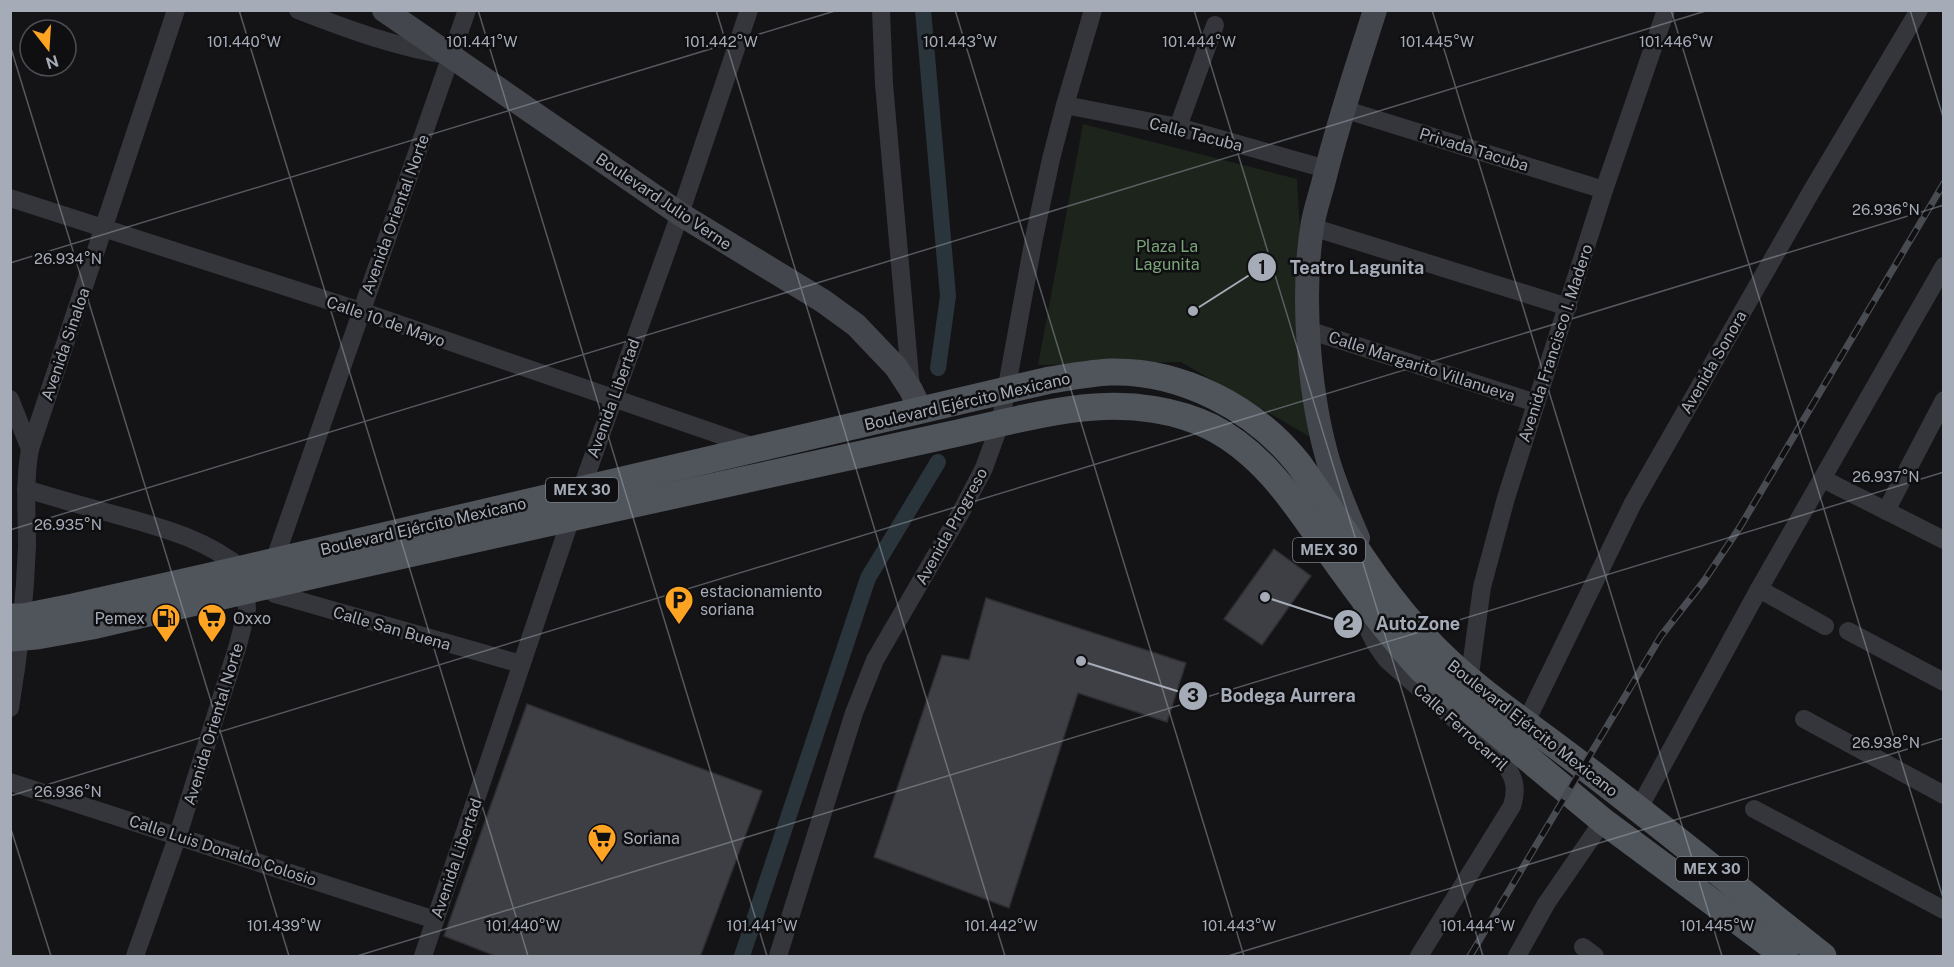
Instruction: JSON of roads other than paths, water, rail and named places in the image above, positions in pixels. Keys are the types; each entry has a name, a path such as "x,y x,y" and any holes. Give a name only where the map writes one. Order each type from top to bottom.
{"main road":[{"name":"Boulevard Ejército Mexicano","path":"251,583 274,560 760,449 921,403 1050,380 1111,372 1164,378 1190,386 1239,411 1285,446 1312,482 1400,647 1422,670 1603,821 1785,957"},
{"name":"Boulevard Ejército Mexicano","path":"16,627 92,626 251,583 571,518 994,425 1091,407 1124,406 1159,410 1197,421 1212,428 1230,438 1255,458 1284,487 1369,590 1424,637 1469,681 1563,751 1823,957"}],"street":[{"name":"Avenida Sinaloa","path":"10,708 16,627 27,546 26,489 30,449 176,10"},
{"path":"298,10 388,43 452,56"},
{"name":"Boulevard Julio Verne","path":"384,10 680,214 823,301 856,325 889,358 921,403"},
{"name":"Avenida Oriental Norte","path":"274,560 467,10"},
{"name":"Avenida Libertad","path":"423,957 571,518 680,214 749,10"},
{"path":"881,10 885,95 921,403"},
{"name":"Avenida Progreso","path":"778,957 854,713 875,660 984,468 994,425 998,391 1065,105 1093,10"},
{"path":"1369,590 1344,504 1330,468 1316,409 1308,330 1308,276 1312,227 1326,169 1376,10"},
{"name":"Avenida Francisco I. Madero","path":"1469,681 1482,587 1506,498 1604,190 1666,10"},
{"name":"Avenida Sonora","path":"1525,724 1633,503 1805,202 1919,10"},
{"path":"1178,127 1215,25"},
{"name":"Calle Tacuba","path":"1065,105 1178,127 1326,169"},
{"name":"Privada Tacuba","path":"1343,109 1604,190"},
{"name":"Calle 10 de Mayo","path":"10,198 361,311 760,449"},
{"path":"1312,227 1568,307"},
{"path":"1638,810 1759,589 1944,266"},
{"name":"Calle Margarito Villanueva","path":"1308,330 1536,403"},
{"path":"10,399 30,449"},
{"path":"1886,511 1944,400"},
{"path":"1823,479 1944,540"},
{"name":"Calle San Buena","path":"26,489 165,529 197,541 216,550 251,583 275,594 521,664"},
{"name":"Avenida Oriental Norte","path":"135,957 178,835 238,645 251,583"},
{"path":"1759,589 1825,627"},
{"name":"Calle Ferrocarril","path":"1369,590 1367,630 1376,646 1387,660 1502,760 1515,782 1516,794 1512,806 1419,957"},
{"path":"1848,631 1944,682"},
{"path":"1804,719 1944,795"},
{"name":"Calle Luis Donaldo Colosio","path":"10,782 435,920"},
{"path":"1754,809 1944,910"},
{"path":"1517,957 1546,904 1603,821"}],"waterway":[{"path":"923,10 948,296 938,368"},
{"path":"742,956 868,578 938,462"}],"railway":[{"path":"1470,956 1661,636 1704,581 1740,527 1944,183"}],"place":[{"name":"Teatro Lagunita","path":"1193,311"},
{"name":"AutoZone","path":"1265,597"},
{"name":"estacionamiento soriana","path":"679,626"},
{"name":"Pemex","path":"166,644"},
{"name":"Oxxo","path":"212,644"},
{"name":"Bodega Aurrera","path":"1081,661"},
{"name":"Soriana","path":"602,864"}],"park label":[{"name":"Plaza La Lagunita","path":"1167,255"}]}
